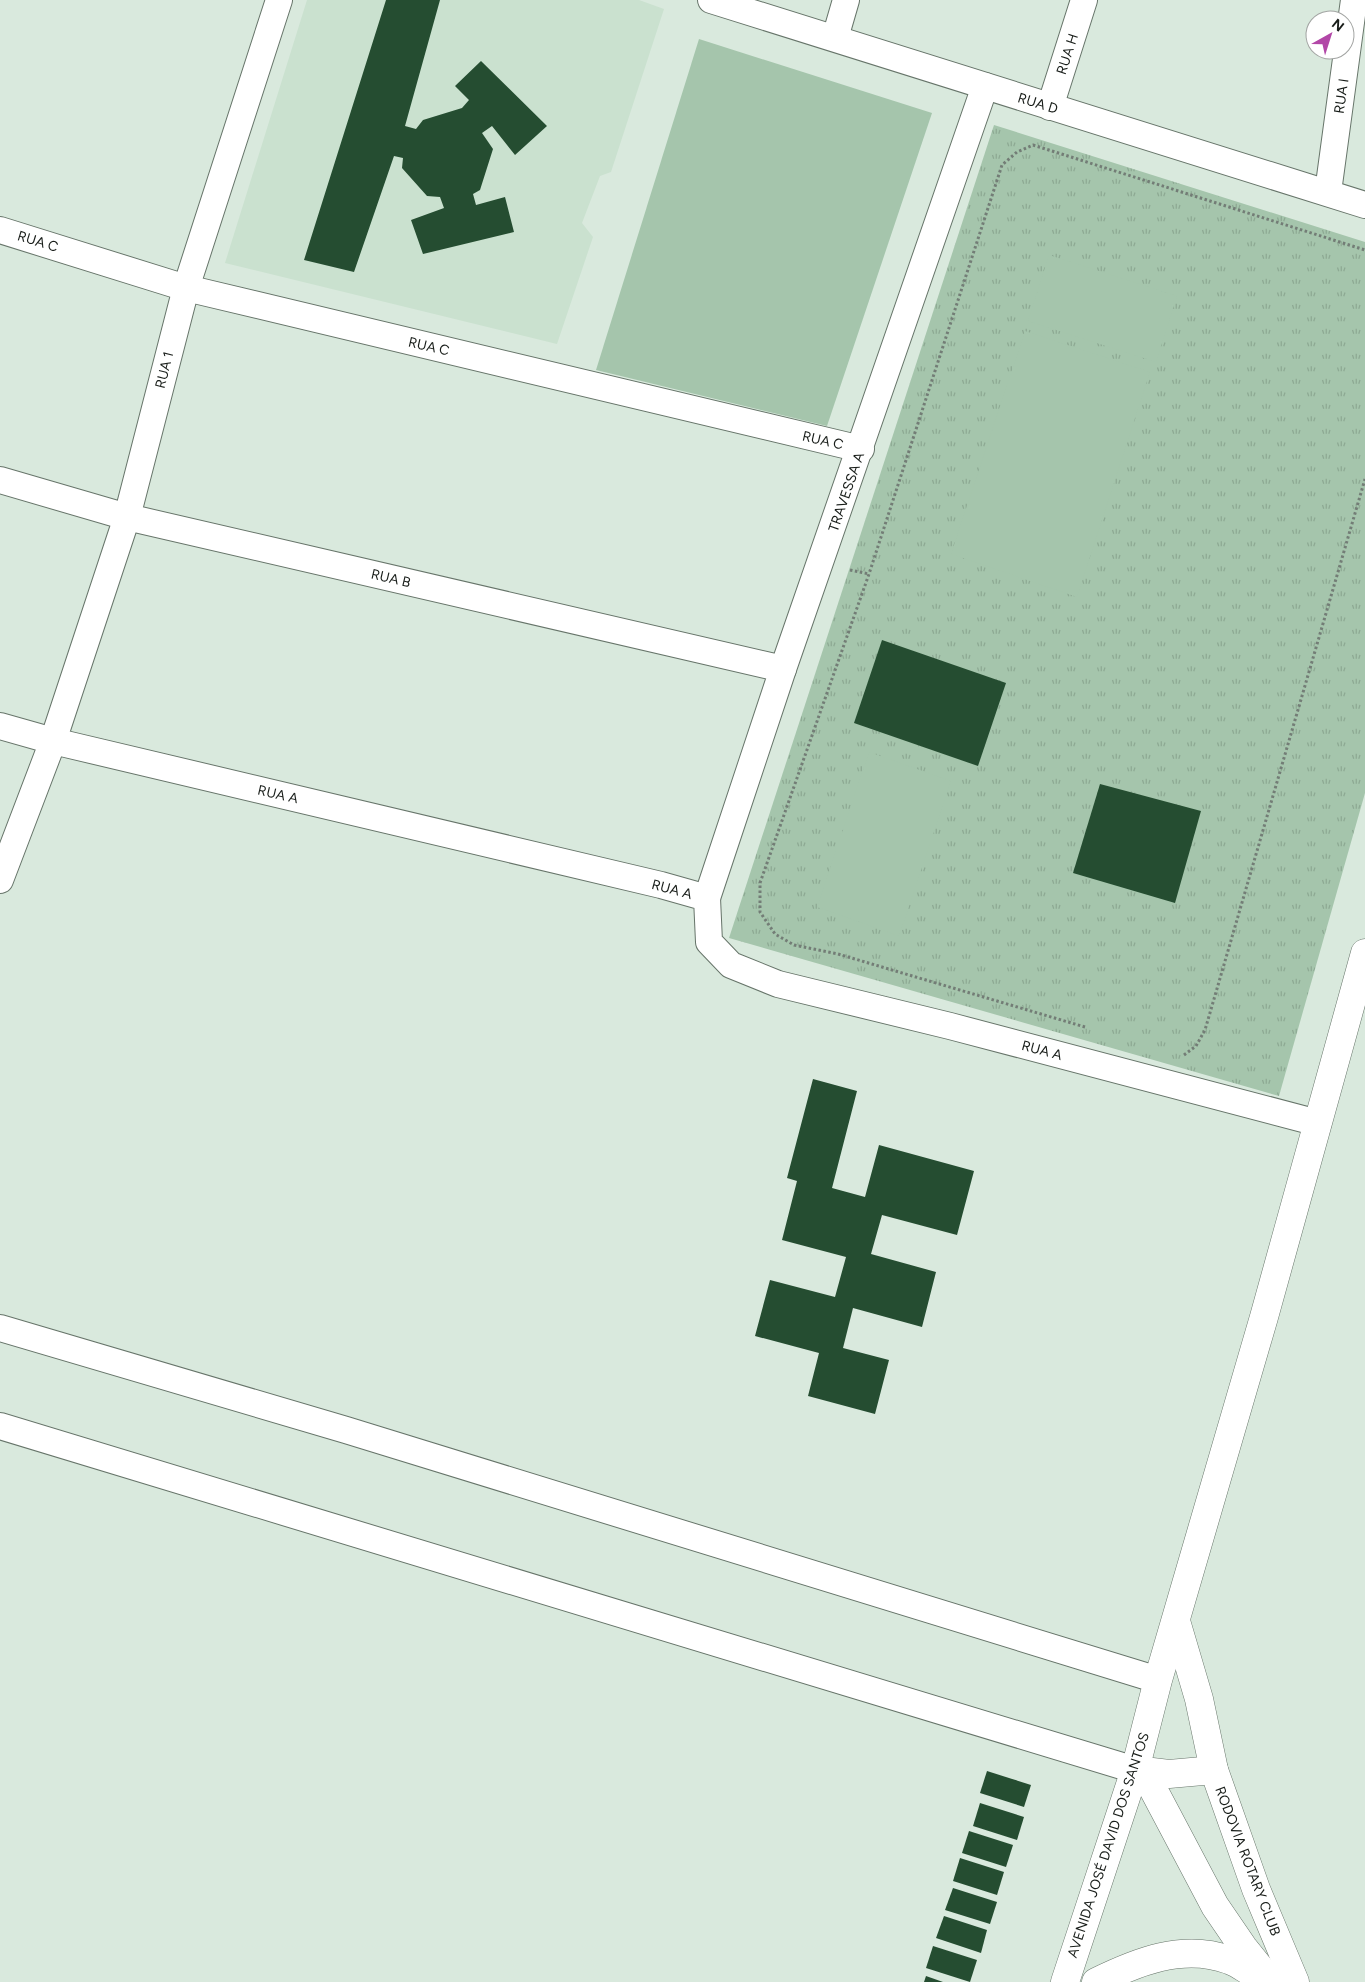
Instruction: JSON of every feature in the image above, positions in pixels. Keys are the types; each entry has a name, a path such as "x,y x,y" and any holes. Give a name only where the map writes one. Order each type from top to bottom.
{"main road":[{"name":"AVENIDA JOSÉ DAVID DOS SANTOS","path":"1065,1982 1135,1770 1158,1680 1365,953"},
{"path":"1176,1621 1199,1699 1214,1770"},
{"path":"1135,1770 1151,1785 1215,1906 1243,1947 1271,1982"},
{"name":"RODOVIA ROTARY CLUB","path":"1135,1770 1169,1774 1214,1770 1256,1889 1295,1982"},
{"path":"1096,1982 1151,1959 1178,1953 1205,1954 1230,1960 1266,1982"}],"street":[{"name":"RUA 1","path":"0,880 53,741 127,516 186,288 279,0"},
{"name":"RUA D","path":"711,0 1365,204"},
{"path":"835,38 846,0"},
{"name":"RUA H","path":"1050,107 1084,0"},
{"name":"RUA I","path":"1328,192 1354,0"},
{"name":"TRAVESSA A","path":"707,898 783,669 861,449 985,86"},
{"name":"RUA C","path":"0,230 186,288 861,449"},
{"name":"RUA B","path":"0,480 127,516 783,669"},
{"name":"RUA A","path":"0,726 53,741 661,885 707,898 708,942 731,965 778,984 950,1026 1318,1123"},
{"path":"0,1328 356,1432 1158,1680"},
{"path":"0,1426 1135,1770"}],"path":[{"path":"1088,1028 838,954 794,945 775,934 760,912 760,883 869,574 1002,164 1016,152 1033,144 1365,250"},
{"path":"1182,1056 1196,1046 1205,1030 1365,479"}],"shaded area":[{"path":"307,0 639,0 664,9 611,172 600,176 582,223 593,237 557,344 225,263"}],"green space":[{"path":"699,39 932,113 827,426 596,370"},
{"path":"994,125 1365,242 1365,793 1279,1096 729,938"},
{"path":"1049,255 1177,296 1156,362 1028,321"},
{"path":"1025,331 1150,372 1077,597 951,554"},
{"path":"869,752 951,781 899,936 817,907"}],"building":[{"path":"386,0 440,0 405,126 416,129 423,120 462,108 469,100 455,86 481,61 547,126 515,155 492,126 482,133 493,149 480,190 473,194 476,205 505,197 514,232 423,254 411,220 444,208 440,197 427,196 402,168 403,158 394,156 354,272 304,260"},
{"path":"882,640 1006,683 978,766 854,723"},
{"path":"1100,784 1201,811 1175,903 1073,873"},
{"path":"813,1079 857,1091 832,1188 865,1197 879,1145 974,1171 957,1235 882,1215 871,1254 936,1272 922,1327 853,1308 843,1348 889,1360 875,1414 808,1396 819,1353 755,1336 770,1280 835,1297 846,1257 782,1240 797,1181 787,1178"},
{"path":"987,1771 1031,1785 1024,1807 980,1793"},
{"path":"980,1803 1024,1817 1017,1840 973,1826"},
{"path":"969,1831 1013,1845 1006,1867 962,1853"},
{"path":"960,1858 1004,1872 997,1895 953,1881"},
{"path":"953,1888 997,1902 990,1924 945,1910"},
{"path":"944,1916 987,1930 981,1953 936,1938"},
{"path":"933,1946 977,1960 970,1982 926,1968"},
{"path":"926,1976 943,1982 924,1982"}]}
